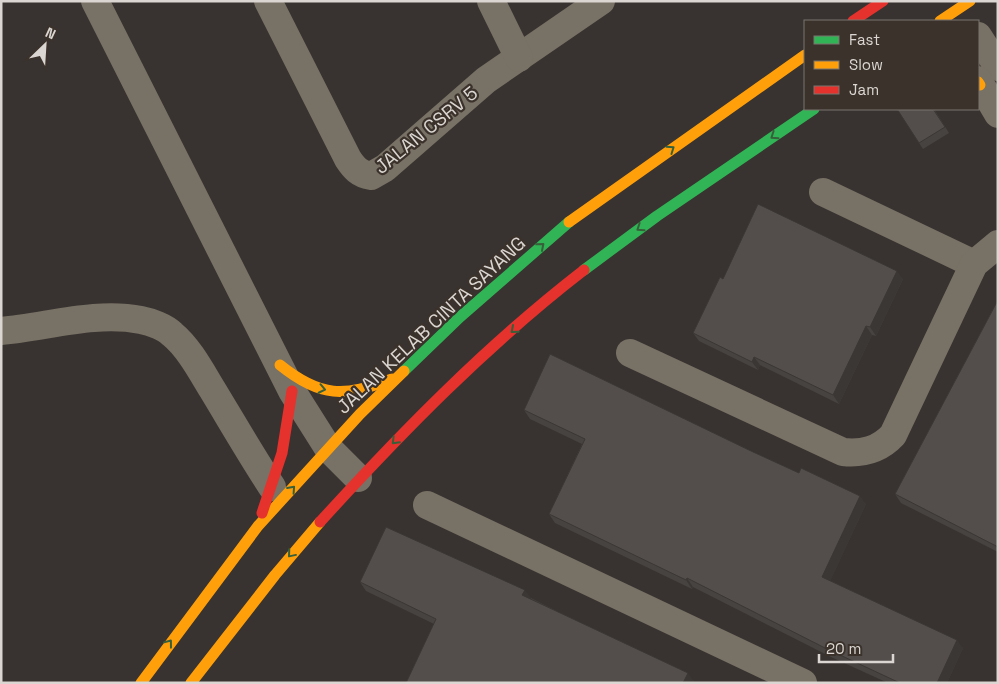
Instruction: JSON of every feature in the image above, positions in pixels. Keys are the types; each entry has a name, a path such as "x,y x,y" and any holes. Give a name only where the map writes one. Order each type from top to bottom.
{"main road":[{"path":"854,20 883,1"},
{"name":"JALAN KELAB CINTA SAYANG","path":"141,683 258,526 328,448 460,317 562,227 804,56"},
{"path":"191,683 248,606 358,478 440,396 565,285 629,236 813,110"},
{"path":"280,366 305,384 330,391 359,391 398,377"},
{"path":"258,526 272,487 288,426 292,391"}],"street":[{"path":"95,1 292,391 328,448 358,478"},
{"name":"JALAN CSRV 5","path":"268,1 348,158 355,169 363,175 371,176 378,173 462,99 601,1"},
{"path":"490,1 519,58"},
{"path":"979,37 984,44 983,78 998,114"},
{"path":"823,192 974,264"},
{"path":"630,353 843,452 864,452 877,448 894,435 974,264 998,244"},
{"path":"1,331 80,319 111,318 142,320 171,333 182,343 201,371 272,487"},
{"path":"427,505 772,676 803,683"}],"building":[{"path":"898,110 934,110 945,127 919,143"},
{"path":"758,204 897,271 870,327 866,326 833,395 754,357 752,362 693,333 720,277 723,279"},
{"path":"998,300 998,547 895,494"},
{"path":"550,354 799,473 801,468 860,496 822,577 957,640 937,683 900,683 825,648 687,578 686,580 549,514 585,439 524,410"},
{"path":"386,527 525,590 522,595 688,673 683,683 406,683 436,619 360,582"}],"traffic: fast":[{"path":"584,270 657,216 813,110"},
{"path":"404,371 460,317 569,222"}],"traffic: slow":[{"path":"942,20 970,1"},
{"path":"569,222 804,56"},
{"path":"280,365 308,384 333,391 360,389 392,379"},
{"path":"141,683 258,526 360,414 404,371"},
{"path":"191,683 275,575 320,522"}],"traffic: jam":[{"path":"854,20 883,1"},
{"path":"320,522 446,390 513,328 584,270"},
{"path":"262,513 282,453 292,391"}]}
